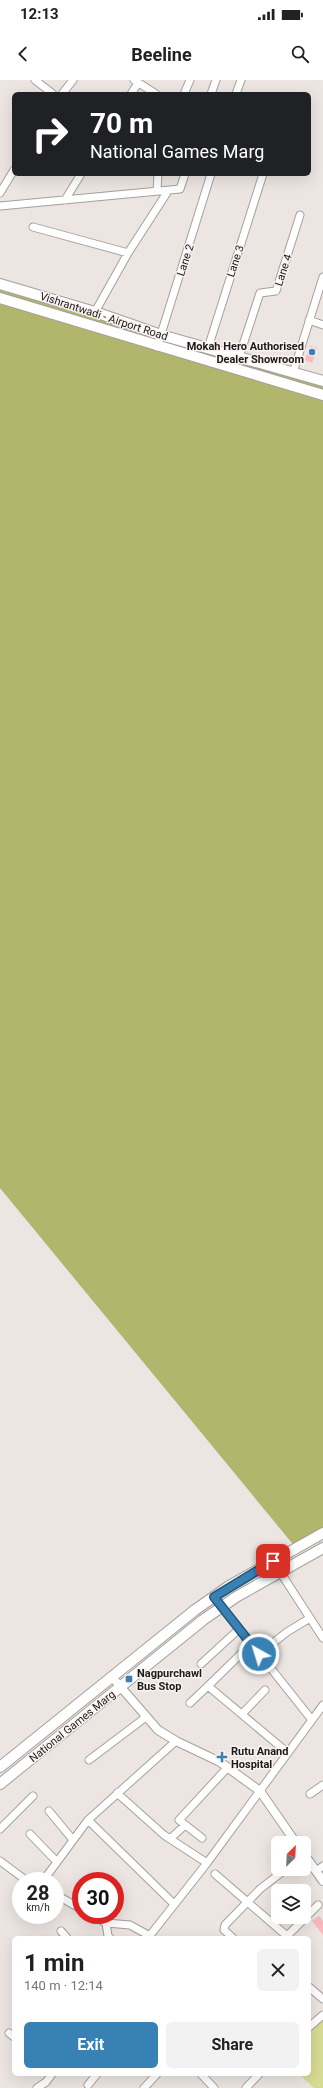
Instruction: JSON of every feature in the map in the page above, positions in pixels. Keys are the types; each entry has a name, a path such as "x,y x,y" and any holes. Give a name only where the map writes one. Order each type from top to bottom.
{"main road":[{"name":"Vishrantwadi - Airport Road","path":"0,284 96,312 161,335 323,381"},
{"name":"Vishrantwadi - Airport Road","path":"0,298 323,396"},
{"name":"National Games Marg","path":"0,1767 214,1597 323,1533"},
{"name":"National Games Marg","path":"0,1784 221,1607 323,1548"}],"street":[{"path":"35,80 50,92"},
{"path":"64,92 73,80"},
{"path":"185,92 190,80"},
{"path":"212,92 216,80"},
{"path":"237,92 241,80"},
{"path":"132,92 136,82 153,92"},
{"path":"0,193 12,173"},
{"path":"65,200 80,176"},
{"path":"157,191 158,176"},
{"path":"0,206 168,191 180,189 183,176"},
{"name":"Lane 2","path":"157,346 210,176"},
{"name":"Lane 3","path":"208,348 262,176"},
{"path":"96,312 128,253 168,191"},
{"name":"Lane 4","path":"239,357 260,292 276,291 300,215"},
{"path":"33,227 128,253"},
{"path":"293,373 323,277"},
{"path":"309,320 323,325"},
{"path":"273,1561 323,1638"},
{"path":"214,1597 312,1720"},
{"path":"259,1654 287,1632 310,1618"},
{"path":"201,1664 239,1629"},
{"path":"190,1703 251,1644"},
{"path":"112,1677 158,1730 176,1741 228,1767 260,1791 291,1836"},
{"path":"208,1686 288,1753"},
{"path":"242,1714 265,1690"},
{"path":"150,1936 207,1863 323,1705"},
{"path":"89,1760 146,1717"},
{"path":"50,1872 88,1820 176,1741"},
{"path":"202,1838 179,1820 228,1767"},
{"path":"310,1794 323,1785"},
{"path":"117,1793 170,1839 207,1863"},
{"path":"0,1829 33,1796"},
{"path":"49,1811 73,1840"},
{"path":"88,1820 174,1904"},
{"path":"170,1839 185,1825"},
{"path":"30,1834 57,1862"},
{"path":"0,1861 15,1872"},
{"path":"311,1861 319,1868 323,1881"},
{"path":"215,1874 248,1901 285,1936"},
{"path":"231,1936 224,1930 225,1925 248,1901 278,1876"},
{"path":"287,1936 318,1905"},
{"path":"106,1924 108,1936"},
{"path":"124,1924 130,1924 148,1936"},
{"path":"60,1931 65,1936"},
{"path":"311,1988 323,1999"},
{"path":"311,2025 323,2015"},
{"path":"37,2088 46,2082 50,2076"},
{"path":"88,2085 95,2076"},
{"path":"144,2088 155,2076"},
{"path":"203,2076 214,2088"},
{"path":"246,2088 256,2076"}],"green space":[{"path":"0,290 323,378 323,1532 296,1548 0,1188"},
{"path":"323,2018 323,2088 314,2088 301,2076 311,2076 311,2028"}],"building":[{"name":"Mokah Hero Authorised Dealer Showroom","path":"310,346 317,348 312,363 305,360"},
{"path":"319,1916 323,1921 323,1935 312,1921"}],"place":[{"name":"Mokah Hero Authorised Dealer Showroom","path":"312,352"},
{"name":"Nagpurchawl Bus Stop","path":"129,1679"},
{"name":"Rutu Anand Hospital","path":"222,1757"}],"route":[{"path":"259,1654 214,1597 229,1586 273,1561"}]}
